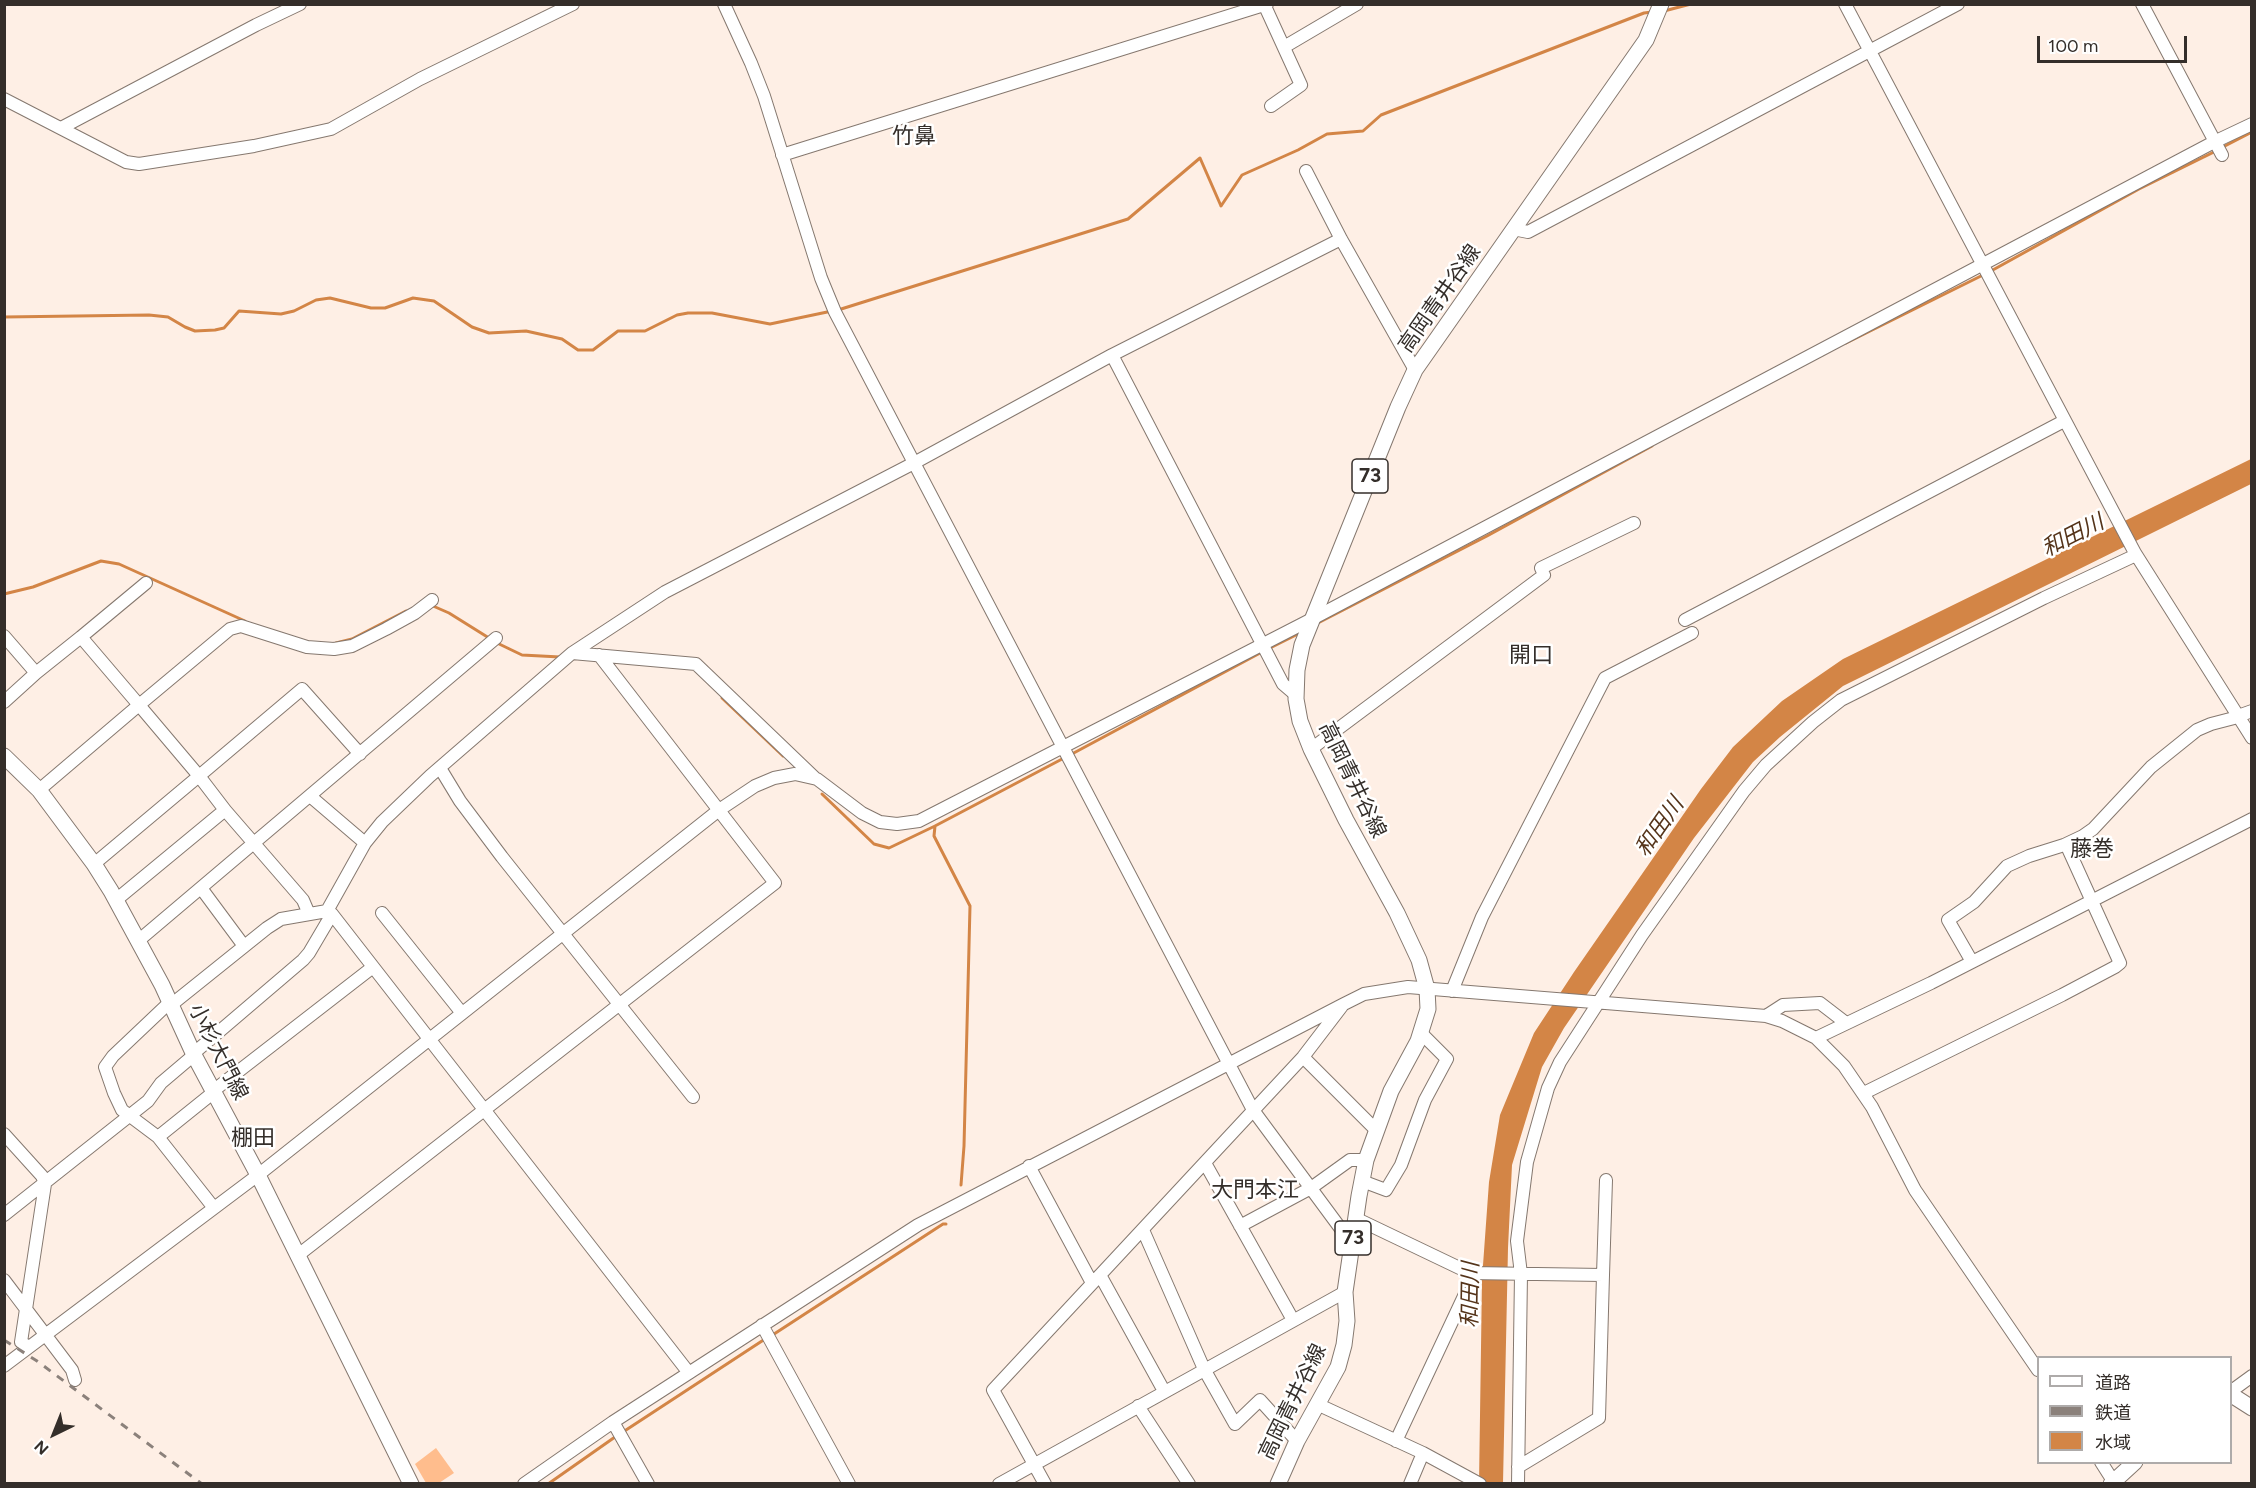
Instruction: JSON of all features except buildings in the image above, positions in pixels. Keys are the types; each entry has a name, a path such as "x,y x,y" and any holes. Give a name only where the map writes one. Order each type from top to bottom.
{"main road":[{"name":"高岡青井谷線","path":"1278,1484 1297,1441 1338,1367 1347,1321 1345,1292 1355,1218 1366,1160 1391,1091 1421,1033 1428,1009 1427,989 1419,960 1397,913 1346,820 1311,749 1300,721 1297,670 1302,645 1415,370 1646,40 1661,4"},
{"name":"小杉大門線","path":"4,756 39,790 94,864 116,900 258,1175 411,1484"},
{"path":"2232,1394 2252,1408"},
{"path":"2113,1483 2133,1464"}],"street":[{"path":"60,128 300,4"},
{"path":"4,99 126,162 139,164 331,129 420,79 573,4"},
{"path":"724,4 755,74 821,278 835,312 1227,1064 1253,1110 1352,1244"},
{"path":"1284,47 1357,4"},
{"path":"1845,4 2136,554 2252,738"},
{"path":"1513,229 1528,232 1958,4"},
{"path":"2142,4 2222,154"},
{"path":"782,155 1265,5 1301,85 1271,106"},
{"path":"572,653 696,664 817,779 862,813 880,822 897,824 919,821 1311,619 2252,124"},
{"path":"1306,171 1341,239 1415,370"},
{"path":"4,1215 148,1101 161,1083 303,960 309,953 365,843 382,822 440,768 572,653 664,592 914,463 1112,356 1341,239"},
{"path":"1112,356 1283,684 1297,696"},
{"path":"1685,620 2064,421"},
{"path":"1311,749 1544,575 1540,568 1634,523"},
{"path":"1518,1484 1521,1274 1517,1240 1527,1162 1537,1122 1548,1088 1560,1062 1675,886 1744,791 1766,765 1841,700 2136,554"},
{"path":"4,702 146,583"},
{"path":"39,790 230,629 241,626 307,647 334,649 351,646 386,629 415,613 432,600"},
{"path":"1452,991 1482,917 1605,678 1692,633"},
{"path":"4,636 36,673"},
{"path":"81,637 303,900 309,914"},
{"path":"138,940 496,638"},
{"path":"297,1256 482,1109 775,883 599,655"},
{"path":"94,864 302,689 360,754"},
{"path":"1971,960 1948,920 1974,902 2007,866 2066,844 2093,829 2151,767 2197,730 2252,711"},
{"path":"440,768 460,801 693,1097"},
{"path":"4,1366 258,1175 428,1038 719,810 755,786 774,778 795,774 817,779"},
{"path":"310,796 365,843"},
{"path":"116,900 225,810"},
{"path":"1816,1038 1931,983 1971,960 2252,819"},
{"path":"1866,1092 2115,968 2120,963 2066,844"},
{"path":"201,888 244,946"},
{"path":"214,1208 158,1137 122,1110 105,1067 113,1056 171,1004 267,928 281,919 329,912"},
{"path":"329,912 689,1373"},
{"path":"382,913 461,1012"},
{"path":"158,1137 373,968"},
{"path":"524,1484 613,1422 918,1225 1364,994 1408,987 1766,1016 1782,1021 1816,1038 1844,1066 1872,1107 1915,1190 2037,1369"},
{"path":"1766,1016 1782,1005 1820,1003 1846,1023"},
{"path":"1045,1484 993,1390 1303,1057 1344,1004"},
{"path":"1362,1181 1386,1190 1401,1165 1425,1100 1446,1059 1421,1033"},
{"path":"1303,1057 1376,1130"},
{"path":"4,1134 42,1176 45,1184 21,1342 29,1347"},
{"path":"1240,1226 1311,1188 1350,1160 1366,1160"},
{"path":"1205,1162 1293,1320"},
{"path":"1029,1167 1164,1391"},
{"path":"1518,1467 1599,1418 1606,1180"},
{"path":"1355,1218 1470,1273 1603,1275"},
{"path":"1143,1230 1204,1369 1235,1424 1260,1401 1297,1441"},
{"path":"4,1280 72,1370 75,1380"},
{"path":"999,1484 1345,1292"},
{"path":"1396,1441 1465,1294"},
{"path":"762,1325 849,1484"},
{"path":"2232,1391 2252,1376"},
{"path":"1319,1405 1423,1453 1475,1481"},
{"path":"1138,1406 1189,1484"},
{"path":"613,1422 648,1484"},
{"path":"1410,1484 1423,1453"},
{"path":"2102,1464 2113,1483"}],"shaded area":[{"path":"436,1448 454,1473 439,1483 426,1483 415,1464"}],"water":[{"path":"2251,459 2251,484 1843,686 1753,762 1694,838 1564,1028 1542,1067 1512,1165 1503,1483 1479,1484 1482,1279 1489,1182 1500,1115 1534,1033 1701,789 1733,747 1782,701 1843,659"}],"waterway":[{"path":"1664,11 1691,4"},
{"path":"1221,206 1242,175 1298,150 1327,134 1363,131 1381,115 1644,13 1652,12"},
{"path":"2221,148 2252,132"},
{"path":"1991,271 2139,189 2216,151"},
{"path":"838,310 1128,219 1200,158 1221,206"},
{"path":"1846,343 1985,274"},
{"path":"4,317 149,315 168,317 195,331 224,328 239,311 281,314 294,311 316,300 330,298 371,308 385,308 413,298 434,301 472,327 489,333 526,331 562,339 578,350 593,350 618,331 645,331 677,315 688,313 712,313 770,324 832,311"},
{"path":"1316,624 1487,536 1652,446"},
{"path":"4,594 33,587 101,561 119,564 245,621"},
{"path":"433,606 449,613 489,638"},
{"path":"336,643 352,639 406,611"},
{"path":"1268,649 1300,633"},
{"path":"495,642 522,655 560,657"},
{"path":"1070,755 1262,652"},
{"path":"722,698 783,756"},
{"path":"961,1185 970,906 934,836 935,826 1064,758"},
{"path":"822,794 874,844 889,848 935,826"},
{"path":"771,1336 946,1224"},
{"path":"626,1430 765,1339"},
{"path":"548,1484 615,1437"}],"railway":[{"path":"4,1340 37,1361 202,1484"}],"district":[{"name":"竹鼻","path":"914,137"},
{"name":"開口","path":"1531,656"},
{"name":"藤巻","path":"2092,850"},
{"name":"棚田","path":"253,1139"},
{"name":"大門本江","path":"1255,1191"}],"water label":[{"name":"和田川","path":"2073,536"},
{"name":"和田川","path":"1660,827"},
{"name":"和田川","path":"1471,1295"}]}
